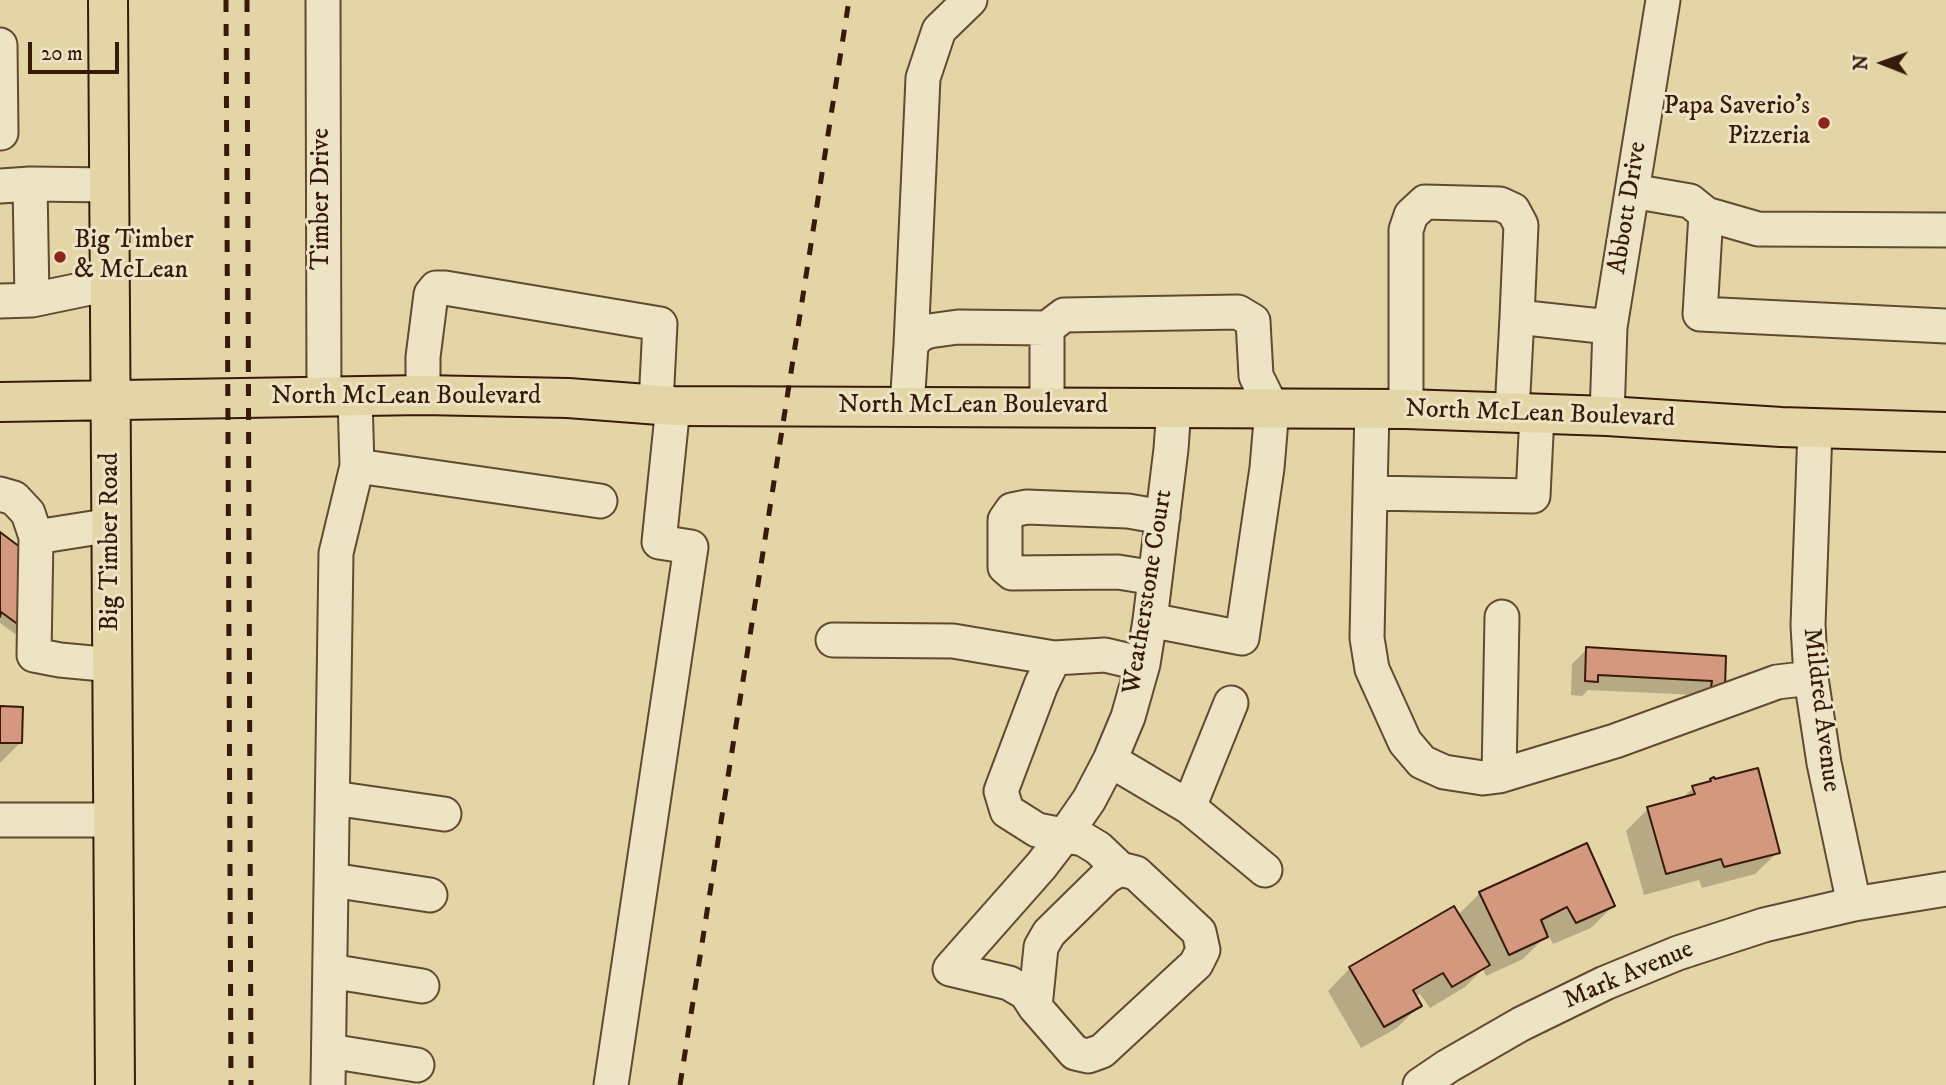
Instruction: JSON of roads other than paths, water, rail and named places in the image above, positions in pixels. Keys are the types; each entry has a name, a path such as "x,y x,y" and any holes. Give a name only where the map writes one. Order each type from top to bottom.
{"main road":[{"name":"Big Timber Road","path":"108,0 116,1085"},
{"name":"North McLean Boulevard","path":"0,402 423,395 568,398 664,405 1389,409 1607,416 1815,429 1946,432"}],"street":[{"name":"Timber Drive","path":"323,0 340,397 357,466 336,553 328,1085"},
{"path":"907,407 923,78 939,30 970,0"},
{"name":"Abbott Drive","path":"1607,416 1610,327 1663,0"},
{"path":"0,46 1,133"},
{"path":"109,284 16,301 15,185 110,185"},
{"path":"1632,191 1690,201 1706,214 1758,229 1946,230"},
{"path":"1370,493 1533,496 1517,317 1521,226 1513,210 1500,204 1425,202 1411,215 1406,229 1389,409 1370,493 1367,638 1372,669 1405,742 1423,762 1444,772 1483,778 1499,776 1615,741 1777,682 1811,678"},
{"path":"1706,214 1700,314 1946,326"},
{"path":"423,395 423,356 431,294 436,288 660,324 664,405 659,542 691,547 611,1085"},
{"path":"911,345 919,335 929,331 958,327 1047,328 1064,315 1238,312 1253,321 1256,376 1272,408 1267,468 1242,638 1150,620"},
{"path":"1517,317 1610,327"},
{"path":"1047,328 1047,406"},
{"name":"Weatherstone Court","path":"1035,1007 1027,993 1009,983 950,969 1064,836 1089,800 1128,717 1143,664 1150,620 1174,407"},
{"name":"Mildred Avenue","path":"1815,429 1808,613 1811,678 1824,763 1854,904"},
{"path":"357,466 600,501"},
{"path":"0,494 14,498 28,513 36,537 34,655 113,665"},
{"path":"1156,578 1118,572 1012,573 1005,567 1005,520 1012,510 1027,507 1128,511 1163,517"},
{"path":"36,537 112,525"},
{"path":"1499,776 1502,617"},
{"path":"833,640 953,641 1054,658 1085,654 1105,655 1143,664"},
{"path":"1054,658 1001,791 1007,811 1037,830 1083,839 1098,848 1119,869 1136,873 1199,932 1202,950 1196,964 1102,1051 1088,1056 1075,1053 1035,1007 1041,947 1049,933 1106,877 1119,869"},
{"path":"1189,807 1231,703"},
{"path":"1110,760 1189,807 1265,870"},
{"path":"333,798 444,814"},
{"path":"0,820 114,820"},
{"path":"332,880 430,895"},
{"name":"Mark Avenue","path":"1420,1085 1521,1024 1605,983 1678,953 1764,925 1854,904 1946,889"},
{"path":"330,971 422,986"},
{"path":"329,1051 416,1065"}],"railway":[{"path":"226,0 231,1085"},
{"path":"247,0 251,1085"},
{"path":"680,1085 849,0"}],"place":[{"name":"Papa Saverio's Pizzeria","path":"1824,123"},
{"name":"Big Timber & McLean","path":"60,257"}]}
